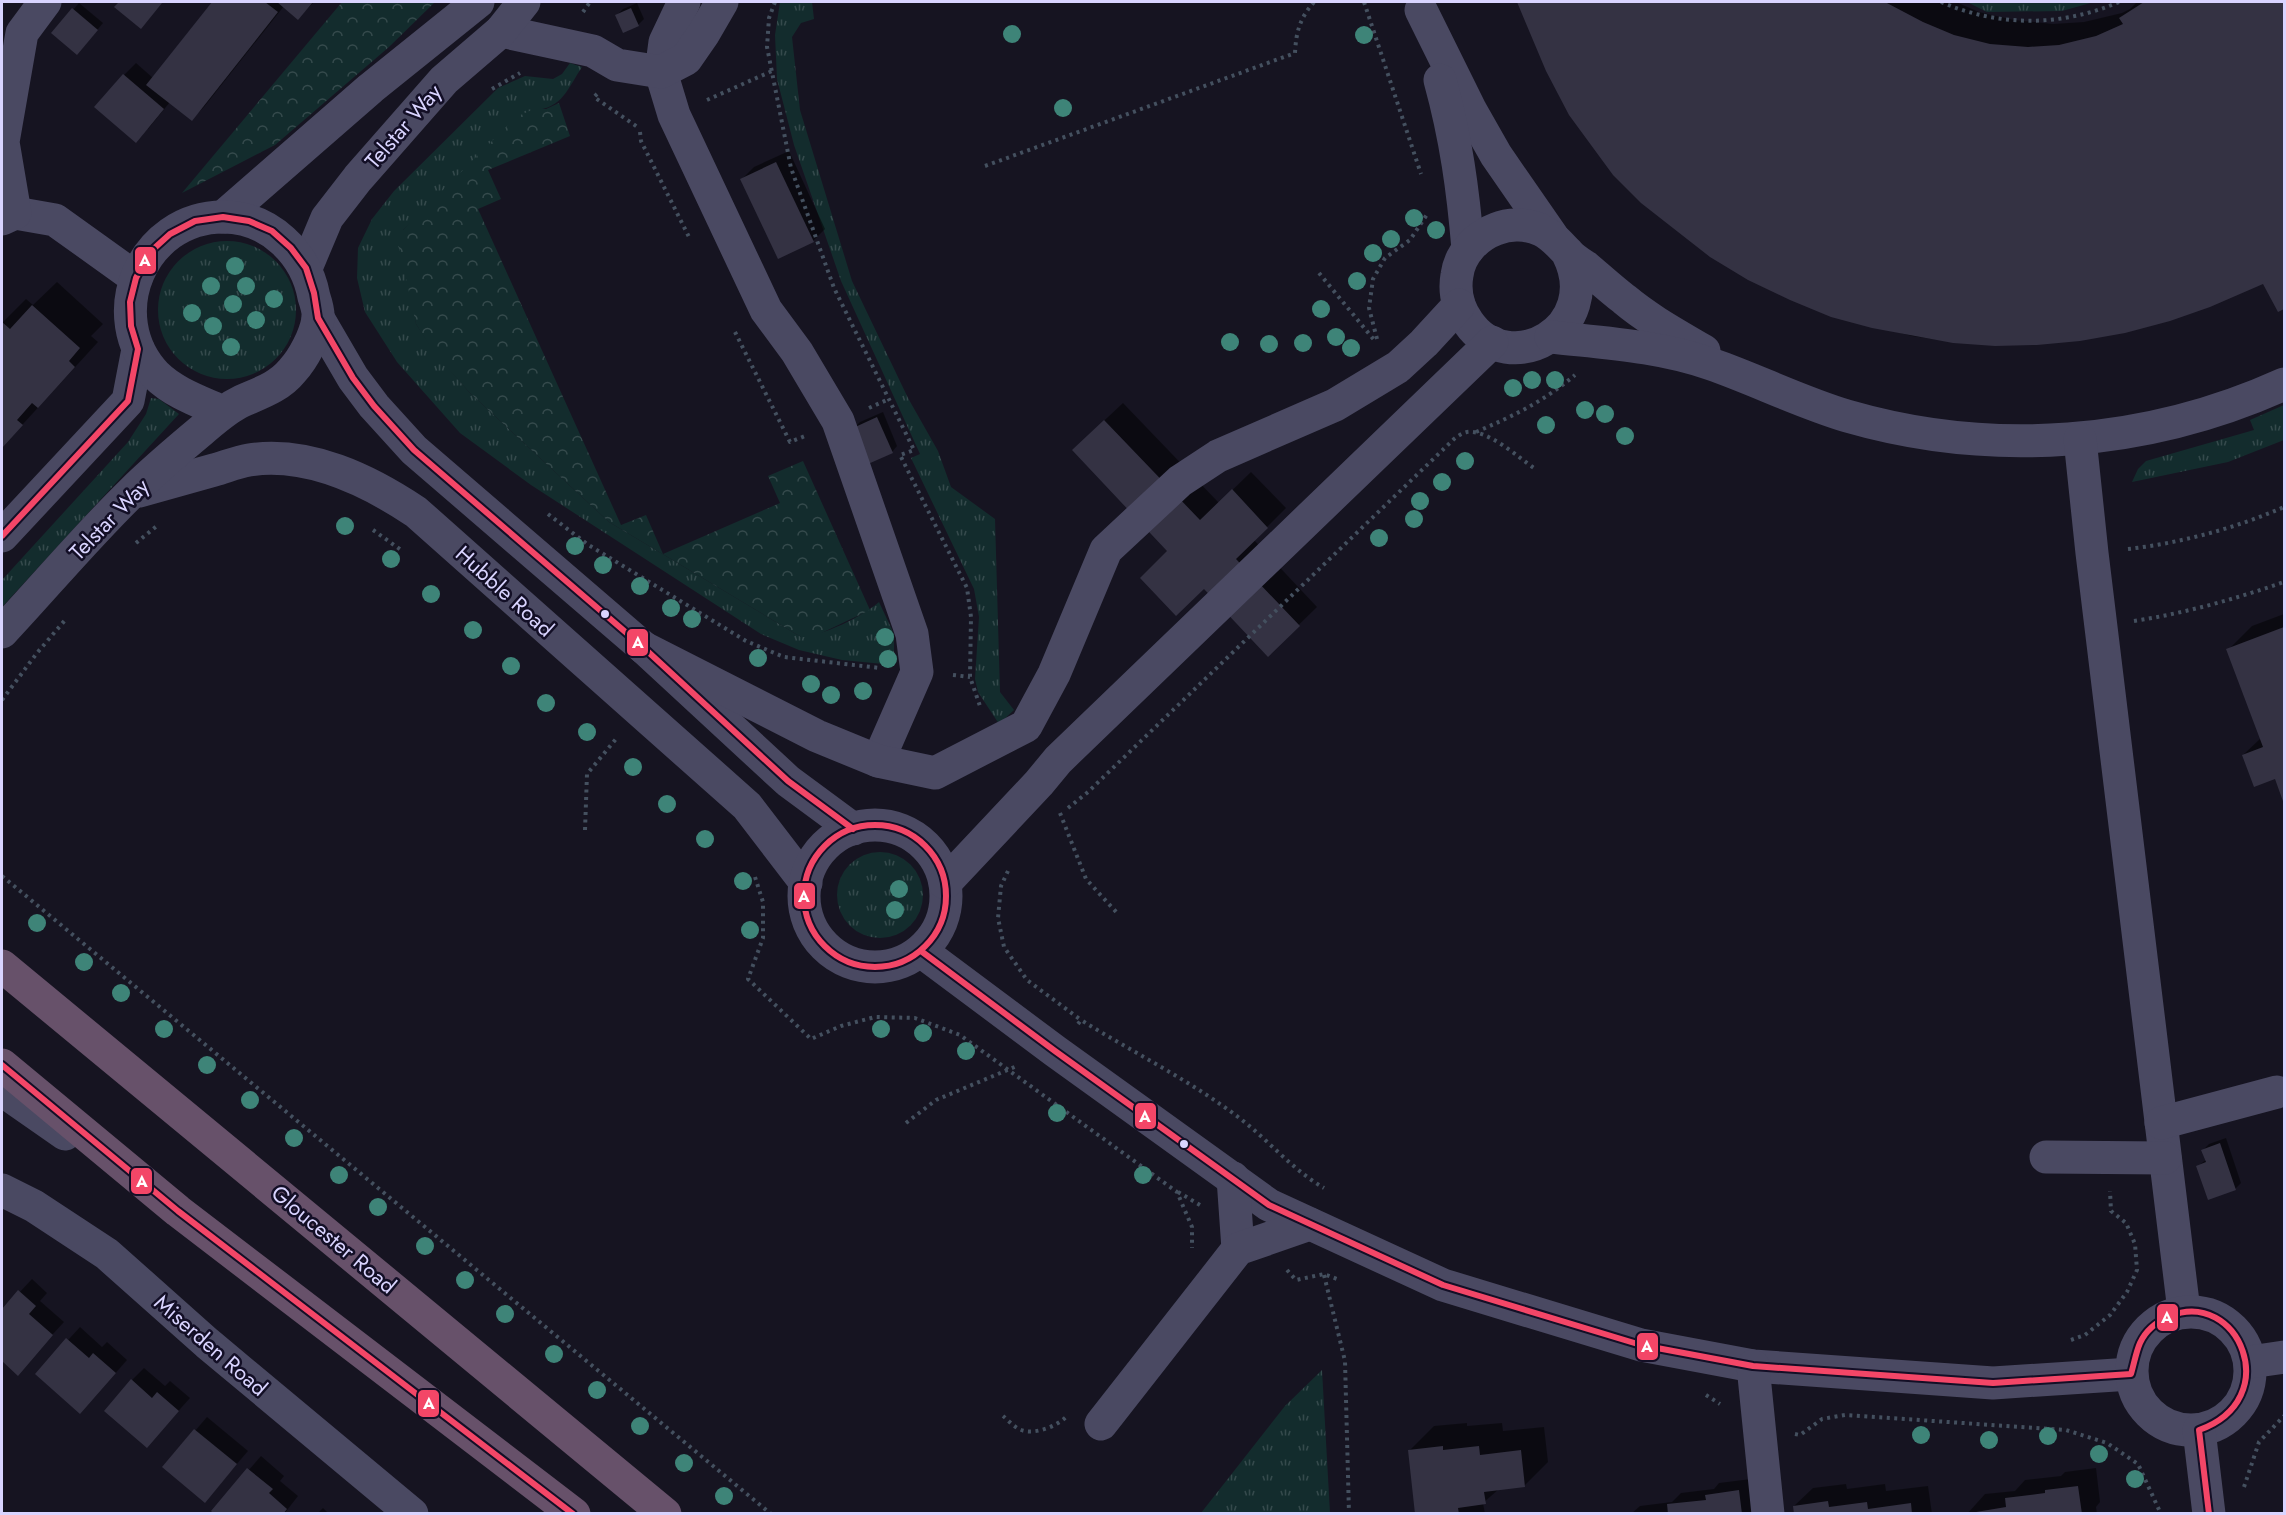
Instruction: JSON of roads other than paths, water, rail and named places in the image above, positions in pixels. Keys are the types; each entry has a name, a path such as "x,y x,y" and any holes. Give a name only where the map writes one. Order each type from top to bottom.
{"highway":[{"name":"Gloucester Road","path":"2,966 665,1514"},
{"path":"2,1065 178,1211 574,1514"}],"street":[{"path":"45,2 21,33 3,142 8,216 55,220 136,278"},
{"name":"Telstar Way","path":"223,217 371,88 478,2"},
{"name":"Telstar Way","path":"306,268 327,218 358,178 444,80 501,30 524,2"},
{"path":"684,2 665,42 661,72 674,115 766,310 797,352 838,421 912,634 917,672 878,761"},
{"path":"501,30 563,46 593,51 617,65 661,72 686,59 722,2"},
{"path":"1420,6 1471,111 1496,155 1560,245 1576,273 1575,304 1566,322 1551,336 1540,342 1522,347 1504,346 1492,342 1472,327 1459,305 1456,294 1458,270 1468,249 1488,232 1501,227 1527,226 1560,245 1627,302 1664,327 1758,382"},
{"path":"1420,6 1450,118 1462,182 1468,249"},
{"path":"223,217 249,221 272,231 291,248 306,268 314,293 318,318 308,347 292,372 269,391 241,401 223,412 182,393 156,375 138,349 131,326 130,302 136,278 149,253 170,234 195,221 223,217"},
{"path":"644,648 817,736 878,761 936,773 1026,726 1054,674 1106,550 1180,481 1218,456 1335,405 1398,367 1459,305"},
{"name":"Hubble Road","path":"318,318 360,388 414,450 644,648 788,781 853,829"},
{"path":"1551,336 1644,347 1710,363 1846,416 1916,432 1986,440 2080,439 2126,433 2171,424 2215,411 2284,384"},
{"path":"945,883 1048,772 1492,342"},
{"path":"2,536 128,401 138,349"},
{"name":"Telstar Way","path":"2,632 131,493 223,412"},
{"path":"2080,439 2184,1311"},
{"name":"Hubble Road","path":"131,493 250,460 287,460 319,465 346,473 394,497 416,512 747,806 806,883"},
{"path":"877,825 909,834 923,844 938,862 945,883 946,902 942,920 933,937 921,951 904,961 886,966 867,967 848,962 832,952 818,938 809,921 805,903 806,883 812,865 822,849 836,837 853,829 877,825"},
{"path":"921,951 1269,1205 1443,1285 1641,1345 1753,1366 1993,1383 2131,1374"},
{"path":"2,1090 178,1211"},
{"path":"2161,1123 2277,1092"},
{"path":"2046,1157 2165,1158"},
{"path":"1233,1178 1238,1249"},
{"name":"Miserden Road","path":"2,1190 34,1206 107,1254 207,1343 412,1514"},
{"path":"1087,1417 1238,1249 1310,1224"},
{"path":"2184,1311 2202,1312 2220,1318 2239,1337 2250,1362 2250,1381 2244,1399 2233,1414 2217,1425 2199,1430 2179,1430 2160,1423 2146,1410 2135,1393 2131,1374 2133,1356 2140,1339 2152,1326 2167,1316 2184,1311"},
{"path":"2250,1362 2284,1357"},
{"path":"1753,1366 1768,1514"},
{"path":"2199,1430 2209,1514"}]}
